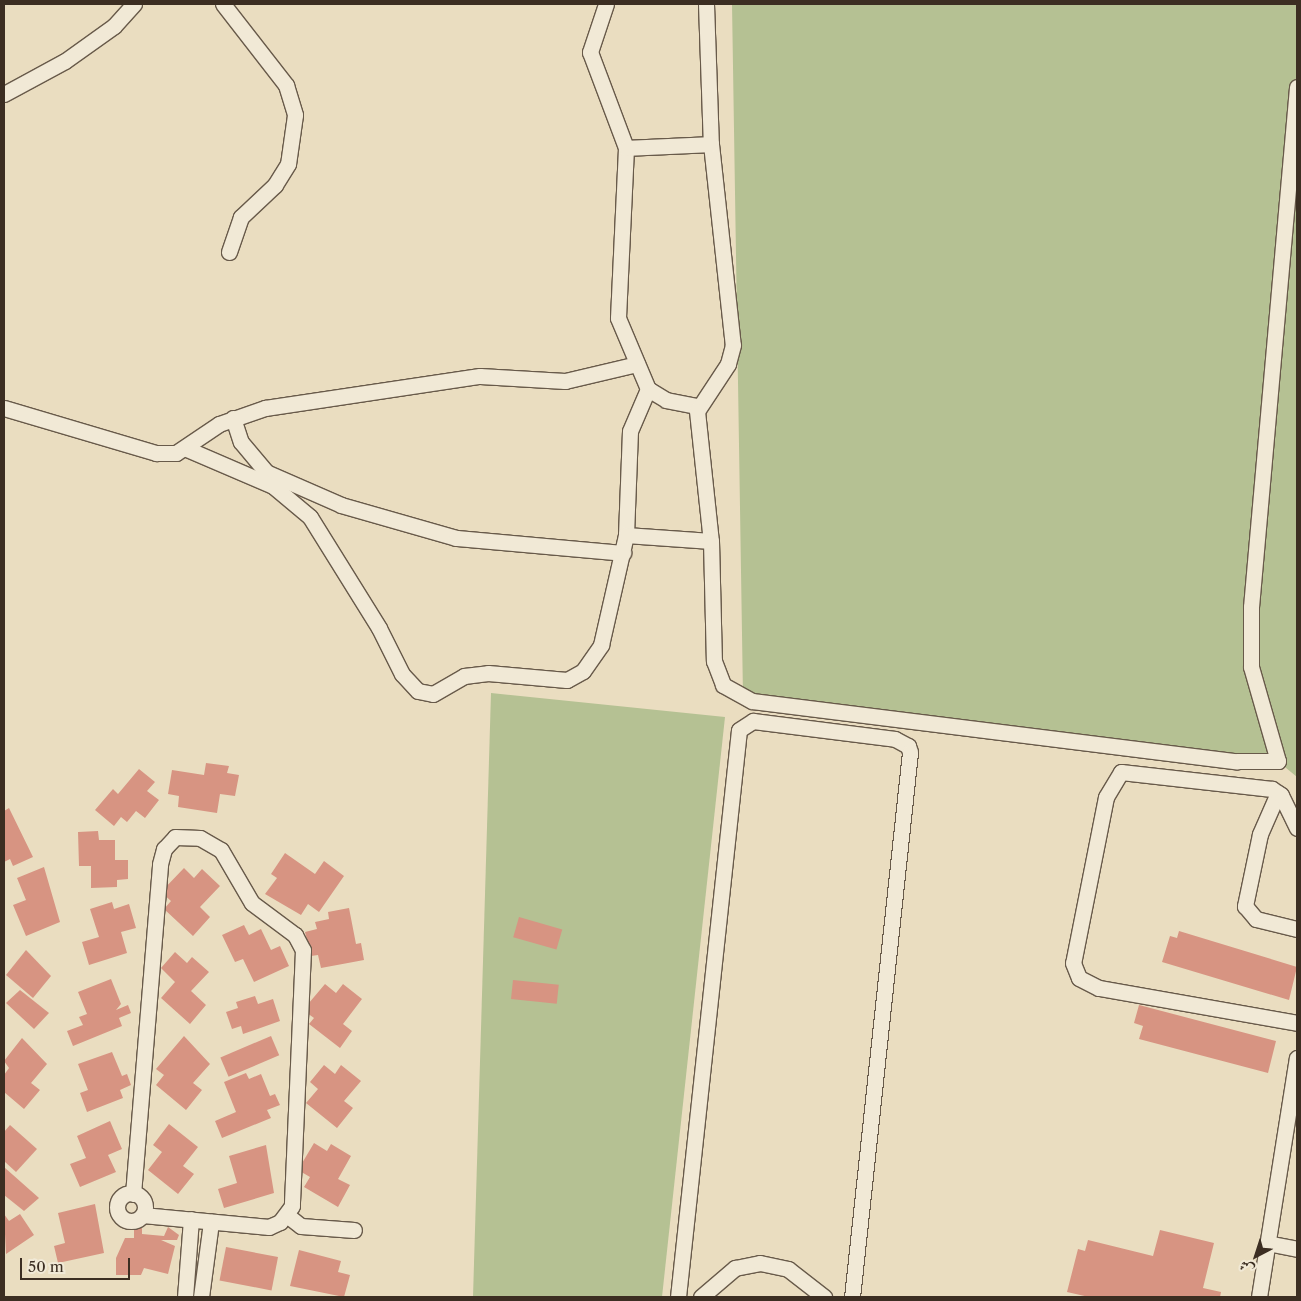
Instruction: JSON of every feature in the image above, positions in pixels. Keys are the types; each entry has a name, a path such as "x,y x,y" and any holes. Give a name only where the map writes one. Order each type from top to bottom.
{"street":[{"path":"4,94 65,61 114,26 134,4"},
{"path":"223,4 286,85 295,115 288,164 275,185 241,217 229,252"},
{"path":"606,4 590,52 626,148 618,309 637,364 648,389 666,400 697,406"},
{"path":"706,4 711,144 733,345 722,376 697,406 711,542 714,661 717,676 734,695 762,702 1227,760 1278,761 1251,667 1251,608 1297,87"},
{"path":"626,148 711,144"},
{"path":"4,408 156,453 187,449 233,418 265,408 456,379 565,381 637,364"},
{"path":"187,449 273,486 310,517 387,642 402,674 424,694 478,674 562,680 577,675 601,645 626,534 630,431 648,389"},
{"path":"233,418 241,442 273,478 349,508 474,540 623,553"},
{"path":"626,534 711,542"},
{"path":"678,1297 739,730 753,721 895,739 908,746 910,752 852,1297"},
{"path":"1297,828 1278,792 1249,785 1121,772 1106,797 1074,969 1079,978 1099,988 1297,1023"},
{"path":"1278,792 1260,834 1245,906 1256,919 1297,930"},
{"path":"194,836 221,850 252,904 295,935 303,950 293,1196 288,1216 269,1227 143,1215 127,1220 118,1211 121,1198 133,1194 160,864 170,841 194,836"},
{"path":"1258,1297 1293,1102 1297,1058"},
{"path":"133,1194 145,1203 143,1215"},
{"path":"288,1216 302,1226 354,1230"},
{"path":"185,1297 191,1220"},
{"path":"201,1297 211,1222"},
{"path":"1268,1243 1297,1249"},
{"path":"701,1297 734,1268 760,1262 788,1269 824,1297"}],"green space":[{"path":"732,4 1297,4 1297,777 1280,763 743,697"},
{"path":"491,693 725,717 662,1297 473,1297"}],"building":[{"path":"206,763 229,766 227,773 239,775 235,796 220,794 217,813 178,807 179,796 168,794 172,770 204,775"},
{"path":"139,769 155,782 147,791 159,800 145,818 136,811 127,822 121,817 114,826 95,810 113,789 118,794"},
{"path":"9,808 33,857 13,866 10,859 4,862 4,811"},
{"path":"98,831 99,840 115,840 115,860 128,860 128,879 117,880 117,887 91,888 91,866 79,866 78,832"},
{"path":"285,853 315,874 324,861 344,876 319,912 308,904 301,915 265,894 277,878 271,874"},
{"path":"44,867 60,922 26,936 13,905 26,900 17,878"},
{"path":"184,868 194,878 202,869 220,886 200,907 210,917 193,936 164,909 171,901 161,892"},
{"path":"112,902 114,909 129,904 136,928 121,932 127,953 89,965 82,942 99,937 90,909"},
{"path":"349,908 356,944 361,943 364,960 321,968 318,955 311,956 305,932 317,929 315,922 329,919 328,912"},
{"path":"519,917 562,929 556,950 513,937"},
{"path":"244,925 249,935 261,929 271,950 280,946 289,966 254,982 243,959 235,962 222,935"},
{"path":"1179,931 1297,967 1289,1000 1162,962 1170,936 1177,938"},
{"path":"26,950 51,976 33,998 6,975"},
{"path":"175,952 187,963 192,957 209,972 191,991 206,1005 190,1024 161,998 175,982 161,968"},
{"path":"111,979 121,1004 116,1010 128,1005 131,1013 119,1018 122,1026 73,1046 67,1031 83,1025 79,1017 87,1014 78,992"},
{"path":"513,980 559,985 557,1004 511,999"},
{"path":"325,984 336,993 343,984 362,999 343,1024 352,1031 340,1048 309,1024 314,1018 303,1010"},
{"path":"20,990 49,1013 34,1029 6,1003"},
{"path":"255,996 258,1004 273,999 280,1021 243,1034 241,1026 232,1029 226,1012 238,1008 236,1002"},
{"path":"1139,1005 1276,1041 1268,1073 1139,1039 1143,1026 1134,1023"},
{"path":"184,1036 210,1064 193,1083 202,1090 186,1110 156,1085 164,1075 156,1069"},
{"path":"271,1036 279,1055 229,1077 220,1057"},
{"path":"22,1038 47,1064 31,1083 40,1090 24,1109 4,1092 4,1075 9,1068 4,1061"},
{"path":"112,1052 122,1076 127,1074 131,1085 120,1090 123,1098 87,1112 80,1093 88,1090 78,1064"},
{"path":"324,1065 335,1074 341,1065 361,1081 344,1101 353,1108 337,1128 306,1103 318,1089 310,1082"},
{"path":"246,1073 249,1079 261,1074 270,1096 275,1094 280,1105 267,1110 271,1118 222,1138 215,1121 236,1112 224,1082"},
{"path":"110,1121 122,1149 108,1155 116,1172 80,1187 70,1164 86,1158 77,1136"},
{"path":"169,1124 198,1147 183,1166 194,1174 178,1194 148,1170 162,1152 153,1145"},
{"path":"10,1125 37,1149 16,1172 4,1161 4,1132"},
{"path":"314,1143 327,1151 331,1144 351,1156 338,1179 350,1185 338,1207 304,1187 310,1177 298,1170"},
{"path":"266,1145 274,1193 224,1208 218,1189 237,1183 229,1156"},
{"path":"4,1167 39,1198 24,1211 4,1195"},
{"path":"95,1204 104,1253 58,1263 54,1246 65,1243 58,1213"},
{"path":"4,1214 9,1221 20,1214 34,1235 6,1254"},
{"path":"134,1223 142,1227 142,1234 164,1236 168,1227 179,1235 177,1240 161,1240 175,1246 168,1274 144,1268 141,1275 116,1275 116,1258 125,1238 134,1238"},
{"path":"1160,1230 1214,1243 1203,1288 1221,1292 1220,1297 1089,1297 1067,1292 1078,1249 1085,1251 1088,1240 1153,1256"},
{"path":"226,1247 278,1257 272,1290 220,1280"},
{"path":"299,1250 341,1261 338,1272 350,1275 344,1297 290,1286"}]}
